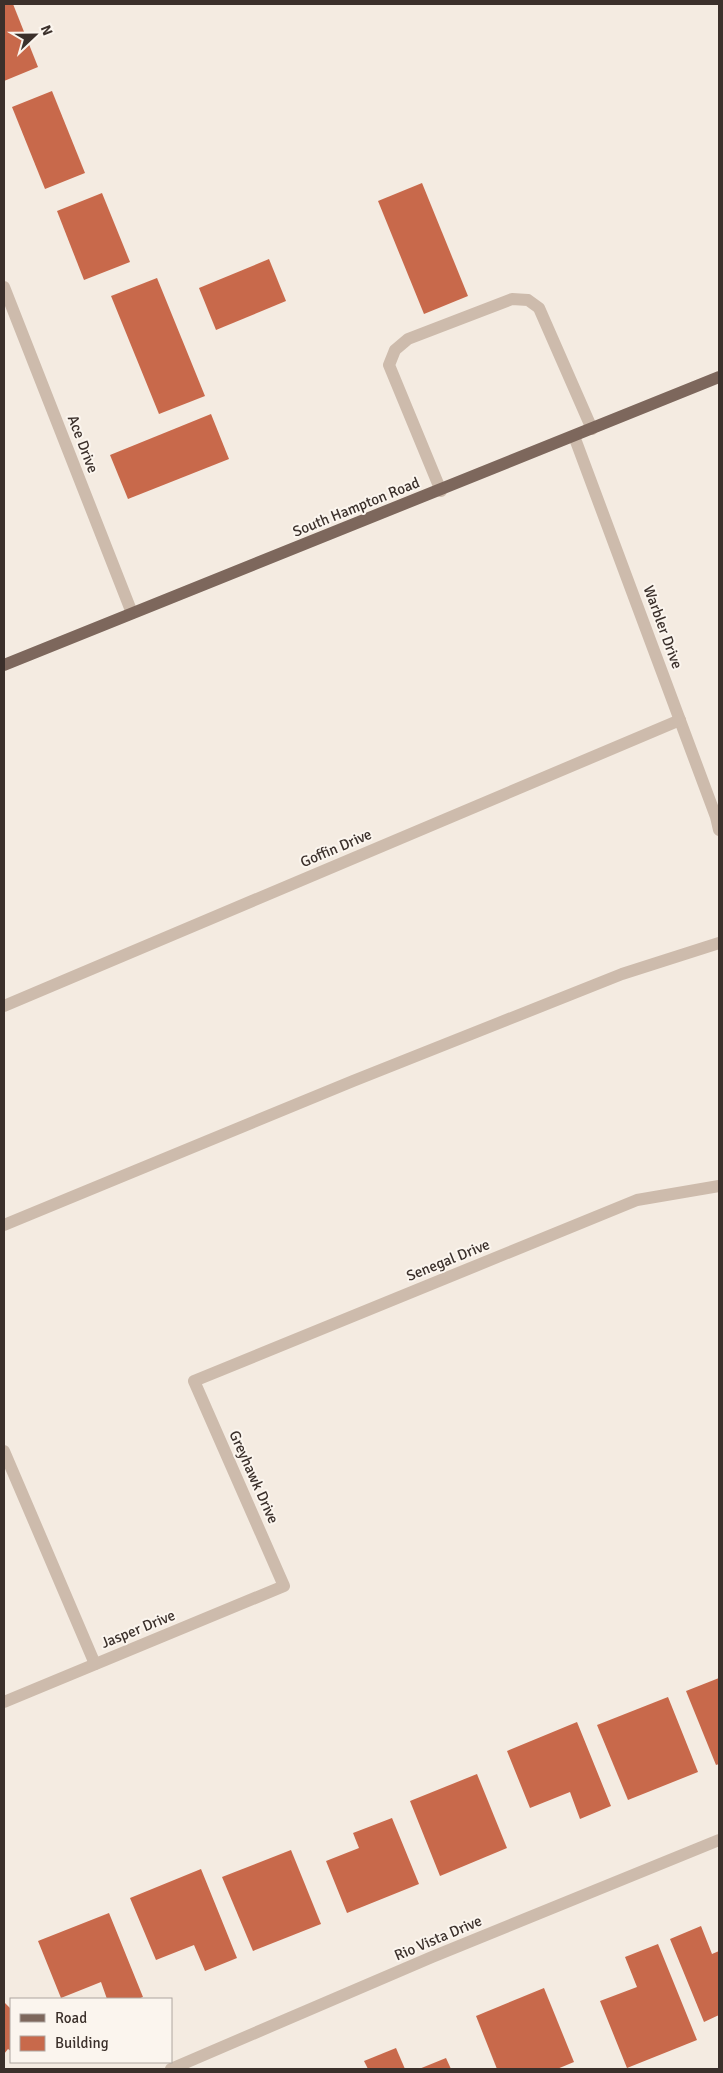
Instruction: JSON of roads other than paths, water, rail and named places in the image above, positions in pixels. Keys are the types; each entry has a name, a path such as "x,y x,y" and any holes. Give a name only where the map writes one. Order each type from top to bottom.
{"main road":[{"name":"South Hampton Road","path":"4,665 719,378"}],"street":[{"name":"Ace Drive","path":"4,287 132,613"},
{"path":"441,490 389,366 394,350 408,339 512,299 528,300 539,308 592,429"},
{"name":"Warbler Drive","path":"574,436 680,720 718,816 719,830"},
{"name":"Goffin Drive","path":"4,1006 680,720"},
{"path":"4,1225 353,1081 622,974 719,943"},
{"name":"Senegal Drive","path":"194,1381 637,1200 719,1186"},
{"name":"Greyhawk Drive","path":"194,1381 284,1586"},
{"path":"4,1451 95,1664"},
{"name":"Jasper Drive","path":"4,1702 284,1586"},
{"name":"Rio Vista Drive","path":"172,2069 432,1957 719,1840"}]}
